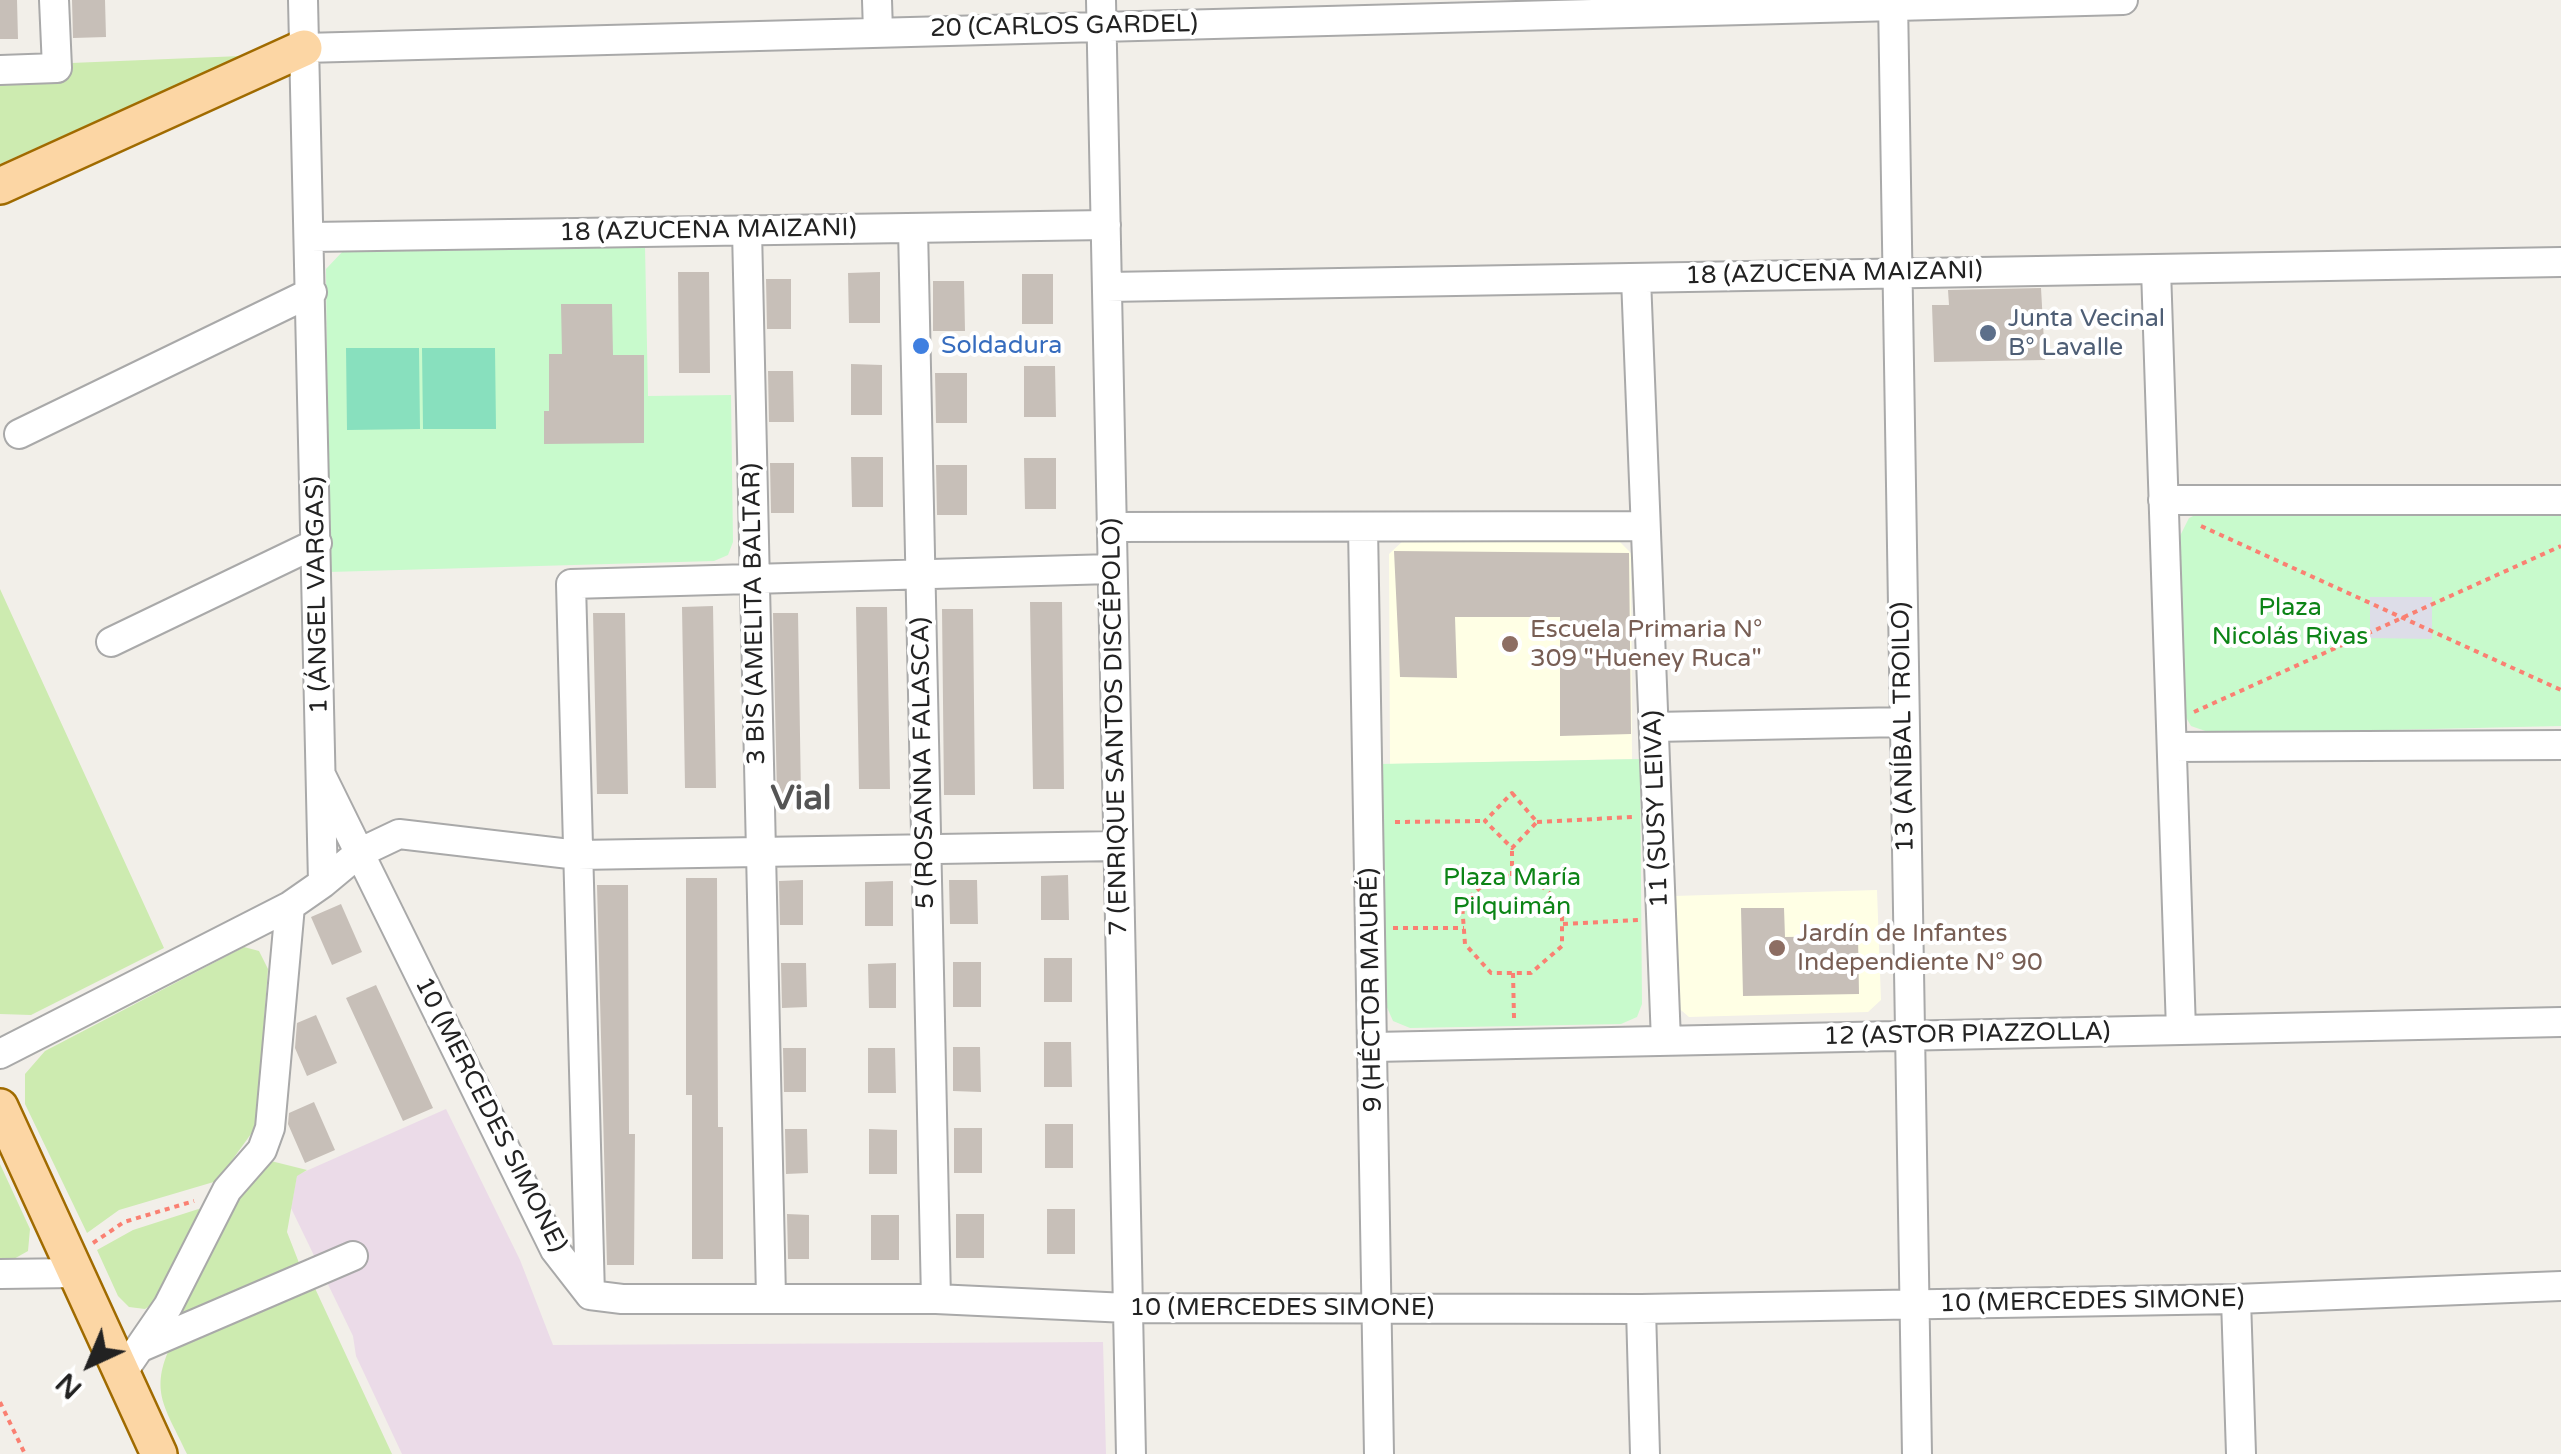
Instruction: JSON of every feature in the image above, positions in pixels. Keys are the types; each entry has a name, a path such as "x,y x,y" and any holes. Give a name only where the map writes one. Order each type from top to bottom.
{"main road":[{"path":"0,186 304,48"},
{"path":"0,1107 73,1266 130,1360 159,1454"}],"street":[{"path":"0,70 57,68 54,0"},
{"name":"1 (ÁNGEL VARGAS)","path":"303,0 323,883"},
{"path":"877,0 878,32"},
{"name":"20 (CARLOS GARDEL)","path":"304,48 878,32 1102,13 2123,0"},
{"name":"13 (ANÍBAL TROILO)","path":"1893,3 1917,1454"},
{"name":"7 (ENRIQUE SANTOS DISCÉPOLO)","path":"1102,13 1131,1454"},
{"name":"18 (AZUCENA MAIZANI)","path":"311,237 1106,225"},
{"name":"5 (ROSANNA FALASCA)","path":"913,228 936,1299"},
{"name":"3 BIS (AMELITA BALTAR)","path":"747,230 771,1297"},
{"name":"18 (AZUCENA MAIZANI)","path":"1107,287 2561,262"},
{"path":"2156,269 2181,1030"},
{"name":"11 (SUSY LEIVA)","path":"1636,278 1666,1041"},
{"path":"20,434 312,292"},
{"path":"2164,504 2561,500"},
{"path":"1112,527 1645,526"},
{"name":"9 (HÉCTOR MAURÉ)","path":"1363,527 1379,1454"},
{"path":"111,642 316,543"},
{"path":"590,1295 570,584 1112,569"},
{"path":"1654,727 1904,722"},
{"path":"2171,735 2561,745"},
{"name":"10 (MERCEDES SIMONE)","path":"321,774 555,1250 590,1295 622,1299 936,1299 1127,1308 1641,1308 2236,1299 2561,1286"},
{"path":"0,1054 290,906 359,853 398,834 578,855 1118,846"},
{"path":"130,1360 168,1306 227,1190 262,1150 270,1128 290,906"},
{"name":"12 (ASTOR PIAZZOLLA)","path":"1374,1047 2561,1022"},
{"path":"130,1360 354,1256"},
{"path":"0,1274 73,1266"},
{"path":"2236,1299 2241,1454"},
{"path":"1641,1308 1646,1454"}],"path":[{"path":"2164,504 2398,618 2561,690"},
{"path":"2171,735 2398,618 2561,546"},
{"path":"1369,823 1485,821 1512,793 1538,822"},
{"path":"1512,876 1512,848 1538,822 1657,814"},
{"path":"1485,821 1512,848"},
{"path":"1494,875 1533,878 1562,905 1562,924 1562,946 1532,974 1491,972 1464,944 1462,904 1494,875"},
{"path":"1562,924 1661,918"},
{"path":"1371,928 1464,928"},
{"path":"1513,973 1518,1044"},
{"path":"73,1266 124,1222 227,1190"},
{"path":"0,1402 24,1454"}],"shaded area":[{"name":"Escuela Primaria N° 309 \"Hueney Ruca\"","path":"1617,539 1631,553 1632,759 1390,764 1389,554 1404,540"},
{"path":"2370,597 2432,597 2432,639 2370,638"},
{"name":"Jardín de Infantes Independiente N° 90","path":"1877,890 1881,1000 1868,1012 1689,1017 1675,1005 1673,896"},
{"path":"446,1109 520,1260 553,1345 1103,1342 1106,1454 402,1454 356,1356 353,1336 291,1208 297,1175"}],"green space":[{"path":"241,56 0,164 0,83 67,75 71,63"},
{"path":"645,246 648,396 731,395 733,542 728,555 714,561 329,572 326,269 343,251"},
{"path":"346,348 419,348 420,429 347,430"},
{"path":"422,348 495,348 496,429 423,429"},
{"name":"Plaza Nicolás Rivas","path":"2212,507 2561,516 2561,726 2214,734 2191,726 2180,707 2177,542 2189,518"},
{"path":"0,589 164,948 31,1015 0,1014"},
{"name":"Plaza María Pilquimán","path":"1640,759 1642,1004 1637,1017 1621,1024 1410,1028 1393,1021 1386,1005 1379,764"},
{"path":"244,947 259,951 268,969 256,1127 217,1181 119,1210 87,1233 25,1104 25,1074 45,1051"},
{"path":"267,1160 307,1170 297,1176 287,1232 301,1268 183,1319 179,1310 236,1198"},
{"path":"0,1164 30,1229 28,1251 12,1260 0,1260"},
{"path":"211,1205 163,1297 145,1309 129,1307 118,1296 97,1250 133,1230"},
{"path":"313,1284 392,1454 187,1454 167,1412 161,1388 161,1375 172,1343"}],"building":[{"path":"0,0 17,0 18,39 0,39"},
{"path":"72,0 105,0 106,37 73,38"},
{"path":"678,272 709,272 710,373 679,373"},
{"path":"880,272 880,323 849,323 848,273"},
{"path":"1022,274 1053,274 1053,324 1022,324"},
{"path":"766,279 791,279 791,329 767,329"},
{"path":"933,281 964,281 965,331 933,331"},
{"name":"Junta Vecinal B° Lavalle","path":"2041,288 2045,360 1934,362 1932,305 1949,305 1948,290"},
{"path":"561,304 612,304 613,355 644,355 644,443 544,444 544,411 549,411 549,354 562,354"},
{"path":"851,364 882,365 882,415 851,415"},
{"path":"1024,366 1055,366 1056,417 1024,417"},
{"path":"768,371 793,371 794,422 769,422"},
{"path":"935,373 967,373 967,423 936,423"},
{"path":"851,457 883,457 883,507 852,507"},
{"path":"1024,458 1056,458 1056,509 1025,509"},
{"path":"770,463 794,463 794,513 771,513"},
{"path":"936,465 967,465 967,515 937,515"},
{"name":"Escuela Primaria N° 309 \"Hueney Ruca\"","path":"1394,551 1629,553 1631,734 1560,736 1560,617 1455,617 1457,678 1400,677"},
{"path":"1030,602 1062,602 1064,789 1033,789"},
{"path":"713,606 716,788 685,788 682,607"},
{"path":"856,607 887,607 890,789 859,789"},
{"path":"942,609 973,609 975,795 944,795"},
{"path":"593,613 625,613 628,794 597,794"},
{"path":"773,613 798,613 801,796 777,796"},
{"path":"1068,875 1069,920 1041,920 1041,876"},
{"path":"686,878 717,878 723,1259 692,1259 692,1095 686,1095"},
{"path":"803,880 803,925 780,925 779,881"},
{"path":"949,880 977,880 978,924 950,924"},
{"path":"893,881 893,926 865,926 865,882"},
{"path":"597,885 628,885 629,1134 635,1134 634,1265 607,1265"},
{"path":"341,904 362,952 332,965 311,917"},
{"name":"Jardín de Infantes Independiente N° 90","path":"1741,908 1784,908 1785,937 1858,936 1859,994 1743,996"},
{"path":"1044,958 1072,958 1072,1002 1044,1002"},
{"path":"953,962 981,962 981,1007 953,1007"},
{"path":"781,963 806,963 807,1007 782,1008"},
{"path":"896,963 896,1008 869,1008 868,964"},
{"path":"376,985 433,1108 403,1121 346,998"},
{"path":"316,1015 337,1063 307,1076 295,1048 297,1023"},
{"path":"1044,1042 1071,1042 1072,1087 1044,1087"},
{"path":"953,1047 980,1047 981,1092 953,1091"},
{"path":"783,1048 806,1048 806,1092 784,1092"},
{"path":"868,1048 895,1048 896,1093 868,1093"},
{"path":"314,1102 335,1150 305,1163 288,1124 289,1113"},
{"path":"1045,1124 1073,1124 1073,1168 1045,1168"},
{"path":"954,1128 982,1128 982,1173 954,1173"},
{"path":"785,1129 807,1129 808,1173 786,1174"},
{"path":"869,1129 897,1130 897,1174 869,1174"},
{"path":"1047,1209 1075,1209 1075,1254 1047,1254"},
{"path":"787,1214 809,1215 809,1259 788,1259"},
{"path":"956,1214 984,1214 984,1258 956,1258"},
{"path":"871,1215 899,1215 899,1260 871,1260"}],"place":[{"name":"Junta Vecinal B° Lavalle","path":"1988,333"},
{"name":"Soldadura","path":"921,346"},
{"name":"Escuela Primaria N° 309 \"Hueney Ruca\"","path":"1510,644"},
{"name":"Jardín de Infantes Independiente N° 90","path":"1777,948"}],"district":[{"name":"Vial","path":"801,800"}]}
